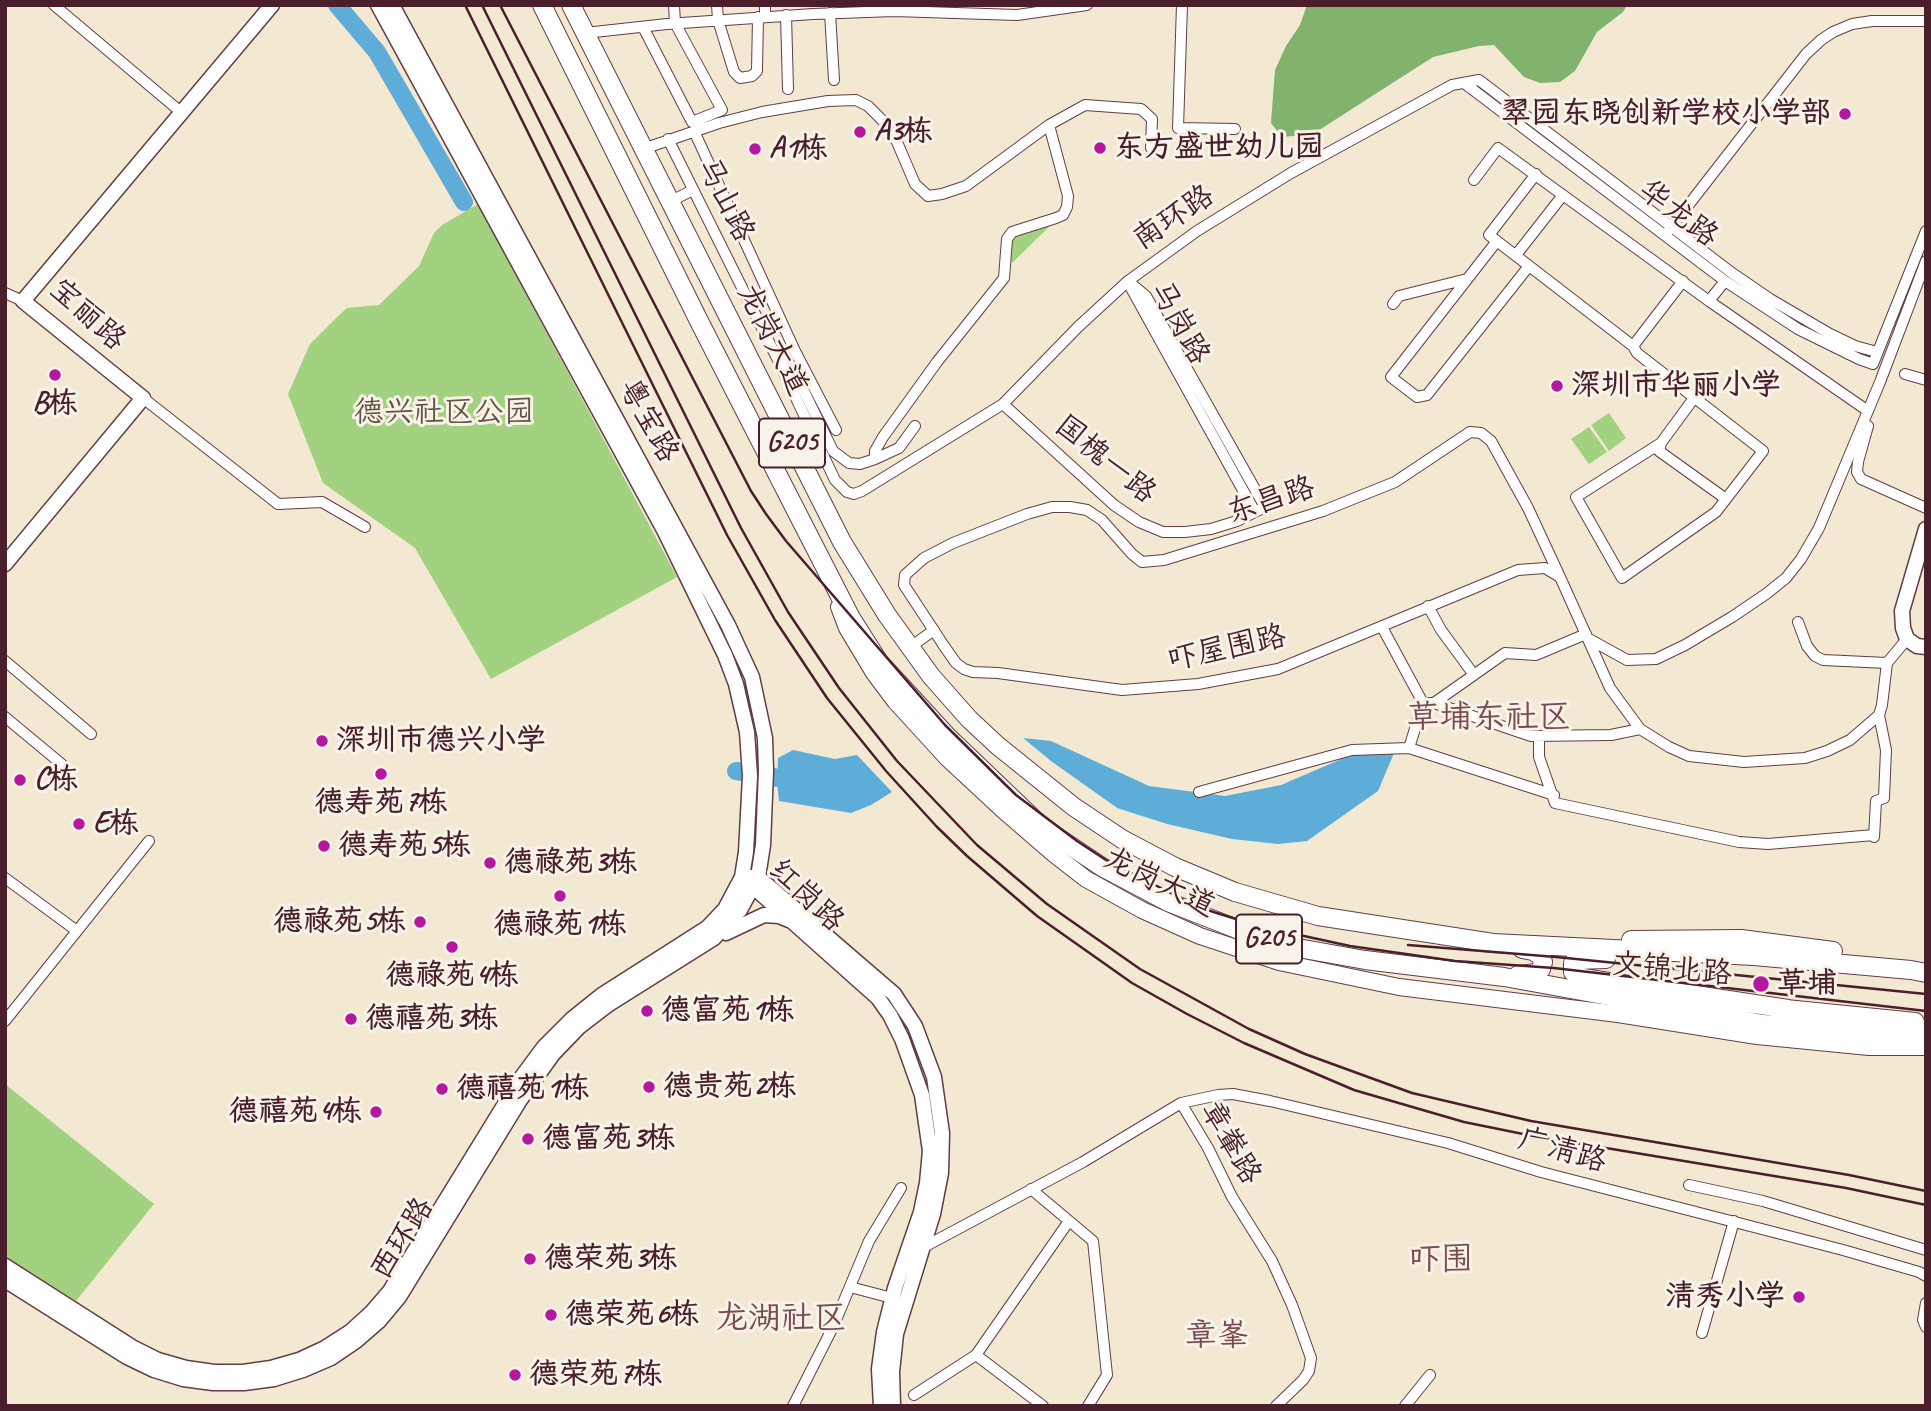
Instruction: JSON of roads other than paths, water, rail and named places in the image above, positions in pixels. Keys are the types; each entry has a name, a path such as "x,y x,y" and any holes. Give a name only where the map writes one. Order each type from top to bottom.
{"highway":[{"name":"龙岗大道","path":"542,5 851,618 879,662 997,786 1042,827 1085,857 1129,882 1192,912 1242,931 1298,948 1365,960 1504,976 1581,990"},
{"name":"龙岗大道","path":"571,5 842,542 909,648 969,719 998,746 1074,807 1122,839 1211,883 1264,902 1353,923 1493,943 1648,952"},
{"path":"1004,811 1042,827"},
{"name":"文锦北路","path":"1575,946 1629,940 1741,939 1841,953 1918,972"},
{"path":"1493,943 1533,951 1541,956 1543,962 1537,973 1504,976"},
{"name":"文锦北路","path":"1648,952 1784,958 1918,972"},
{"path":"1784,958 1694,962 1585,958 1576,960 1572,967 1576,975 1589,979 1788,1009"},
{"path":"1581,990 1763,1024 1815,1030 1926,1033"},
{"name":"文锦北路","path":"1581,990 1926,1023"}],"main road":[{"name":"宝丽路","path":"144,398 23,301 272,5"},
{"name":"粤宝路","path":"378,5 671,544 725,655 736,684 747,732 748,804 742,877"},
{"name":"粤宝路","path":"392,5 729,625 752,677 765,738 763,845 756,882"},
{"path":"5,564 144,398"},
{"path":"1926,529 1902,611 1907,639 1926,648"},
{"name":"龙岗大道","path":"822,562 847,628 874,673 895,701 948,759 1070,868 1101,888 1200,936 1256,956 1389,985 1832,1045 1926,1047"},
{"name":"红岗路","path":"742,877 756,882 883,983 904,1008 920,1036 930,1062 937,1090 942,1146 936,1201 896,1334 892,1372 893,1406"},
{"name":"西环路","path":"5,1266 132,1347 158,1360 186,1368 243,1372 271,1368 299,1360 325,1348 364,1319 390,1291 521,1078 544,1047 572,1019 603,995 707,928 725,909 742,877"},
{"name":"红岗路","path":"756,882 795,923 864,984 885,1007 902,1039 920,1088 929,1134 927,1182 921,1212 892,1298 880,1357 881,1406"},
{"name":"西环路","path":"5,1280 127,1357 154,1370 183,1379 213,1383 264,1381 303,1370 331,1358 379,1321 399,1297 520,1100 553,1054 579,1027 609,1004 704,945 732,920 756,882"},
{"path":"704,945 764,915 779,916 795,923"}],"street":[{"path":"54,5 182,113"},
{"path":"643,27 692,122 722,110 675,23 674,5"},
{"path":"717,5 718,20 734,72 740,78 752,76 757,71 765,5"},
{"path":"585,33 786,15 813,9 831,13 884,8 1016,10 1087,5"},
{"path":"1182,5 1178,128 1235,128"},
{"path":"831,13 834,80"},
{"path":"786,15 788,89"},
{"path":"1668,231 1793,70 1821,40 1852,24 1926,21"},
{"name":"华龙路","path":"1464,83 1668,231 1770,299 1855,346 1877,352 1873,363 1850,355 1798,329 1725,281 1668,231 1479,79"},
{"name":"南环路","path":"775,354 835,480 841,488 853,494 914,460 1003,404 1077,327 1128,281 1197,231 1292,173 1452,85 1479,79"},
{"path":"643,149 762,111 828,101 856,100 868,106 883,121 897,142 915,184 928,196 966,186 1049,125 1085,105 1141,109 1152,119 1152,148"},
{"path":"875,459 883,437 929,373 1004,278 1007,239 1012,232 1063,215 1068,196 1049,125"},
{"path":"694,131 794,351 836,430"},
{"name":"马山路","path":"668,139 775,354 800,383 833,450 849,463 860,464 875,459"},
{"path":"1474,180 1498,148 1709,302 1868,411"},
{"path":"1535,174 1489,235 1763,451 1716,512 1622,578 1576,497 1661,443 1694,398"},
{"path":"670,202 693,190"},
{"path":"1516,256 1563,195"},
{"path":"1877,352 1926,231"},
{"path":"1497,241 1391,377 1417,397 1427,395 1529,266"},
{"path":"1587,636 1627,660 1656,659 1685,645 1766,594 1786,578 1819,528 1926,261"},
{"path":"1393,304 1399,296 1468,279"},
{"name":"马岗路","path":"1128,281 1260,509"},
{"path":"1633,346 1683,281"},
{"path":"1709,302 1725,281"},
{"path":"5,293 23,301"},
{"path":"1905,374 1926,380"},
{"path":"144,398 278,504 323,502 365,527"},
{"name":"国槐一路","path":"1003,404 1105,497 1139,522 1163,532 1185,533 1211,529 1260,509"},
{"path":"1868,411 1868,423 1858,462 1857,472 1861,479 1926,508"},
{"path":"875,459 899,448 915,426"},
{"name":"东昌路","path":"924,558 953,543 1027,514 1052,507 1070,507 1087,510 1102,520 1142,562 1164,560 1323,511 1395,482 1470,432 1481,433 1491,440 1528,508 1560,577"},
{"path":"1661,443 1659,451 1726,499"},
{"name":"吓屋围路","path":"924,558 905,575 904,585 956,663 973,672 1122,690 1198,684 1278,669 1518,570 1545,569 1560,577"},
{"path":"1560,577 1610,688 1640,729 1689,756 1744,762 1805,758 1850,740 1879,715"},
{"path":"1428,606 1441,630 1474,675"},
{"path":"1798,622 1807,646 1815,656 1823,660 1887,663"},
{"path":"1382,626 1423,702 1409,748"},
{"path":"909,648 934,630"},
{"path":"1434,703 1505,653 1536,654 1587,636"},
{"path":"1539,736 1539,757 1555,803 1739,842 1775,844 1874,836 1876,802 1884,798 1886,750 1879,715 1887,663 1907,639"},
{"path":"5,660 91,734"},
{"path":"1423,702 1434,703 1531,736 1611,735 1640,729"},
{"path":"5,717 64,766"},
{"path":"1199,792 1352,750 1409,748 1554,795"},
{"path":"5,1021 149,841"},
{"path":"5,878 77,931"},
{"name":"广清路","path":"1181,1103 1218,1095 1241,1095 1270,1101 1448,1143 1541,1172 1859,1254 1926,1276"},
{"name":"章輋路","path":"922,1248 1083,1162 1181,1103 1208,1148 1232,1197 1272,1261 1292,1305 1311,1358 1309,1371 1303,1380 1276,1406"},
{"path":"1689,1185 1763,1200 1926,1250"},
{"path":"793,1406 833,1327 869,1241 901,1188"},
{"path":"1031,1189 1093,1241 1107,1375 1088,1406"},
{"path":"914,1395 976,1355 1069,1221"},
{"path":"1703,1334 1734,1221"},
{"path":"850,1287 892,1298"},
{"path":"1926,1303 1923,1320 1926,1327"},
{"path":"976,1355 1043,1406"},
{"path":"1409,1404 1430,1375"}],"water":[{"path":"1023,738 1051,741 1149,786 1225,796 1281,785 1346,757 1375,751 1394,753 1378,791 1307,841 1278,844 1232,839 1167,824 1117,808"},
{"path":"793,750 835,759 857,755 892,792 851,813 779,801 778,758"}],"waterway":[{"path":"337,5 377,52 464,202"},
{"path":"736,771 798,781"}],"railway":[{"path":"465,5 727,535 775,620 827,698 886,771 967,856 1037,916 1132,983 1187,1014 1244,1043 1354,1090 1464,1122 1528,1135 1846,1188 1926,1205"},
{"path":"482,5 741,528 788,612 839,688 897,761 977,845 1047,904 1140,969 1249,1029 1305,1054 1412,1093 1531,1121 1849,1175 1926,1191"},
{"path":"500,5 751,491 766,514 786,541 945,725 1016,795 1077,841 1106,860 1198,907 1258,926 1350,946 1455,961 1554,968 1926,1011"},
{"path":"1408,945 1926,994"}],"place":[{"name":"翠园东晓创新学校小学部","path":"1845,114"},
{"name":"A3栋","path":"860,132"},
{"name":"东方盛世幼儿园","path":"1100,148"},
{"name":"A1栋","path":"755,149"},
{"name":"B栋","path":"55,375"},
{"name":"深圳市华丽小学","path":"1557,386"},
{"name":"深圳市德兴小学","path":"322,741"},
{"name":"德寿苑7栋","path":"381,774"},
{"name":"C栋","path":"20,780"},
{"name":"E栋","path":"79,824"},
{"name":"德寿苑5栋","path":"324,846"},
{"name":"德禄苑3栋","path":"490,863"},
{"name":"德禄苑1栋","path":"560,896"},
{"name":"德禄苑5栋","path":"420,922"},
{"name":"德禄苑4栋","path":"452,947"},
{"name":"草埔","path":"1761,984"},
{"name":"德富苑1栋","path":"647,1011"},
{"name":"德禧苑3栋","path":"351,1019"},
{"name":"德贵苑2栋","path":"649,1087"},
{"name":"德禧苑1栋","path":"442,1089"},
{"name":"德禧苑4栋","path":"376,1112"},
{"name":"德富苑3栋","path":"528,1139"},
{"name":"德荣苑3栋","path":"530,1259"},
{"name":"清秀小学","path":"1799,1297"},
{"name":"德荣苑6栋","path":"551,1315"},
{"name":"德荣苑7栋","path":"515,1375"}],"district":[{"name":"草埔东社区","path":"1489,718"},
{"name":"吓围","path":"1441,1261"},
{"name":"龙湖社区","path":"781,1319"},
{"name":"章峯","path":"1217,1337"}],"park label":[{"name":"德兴社区公园","path":"444,413"}]}
